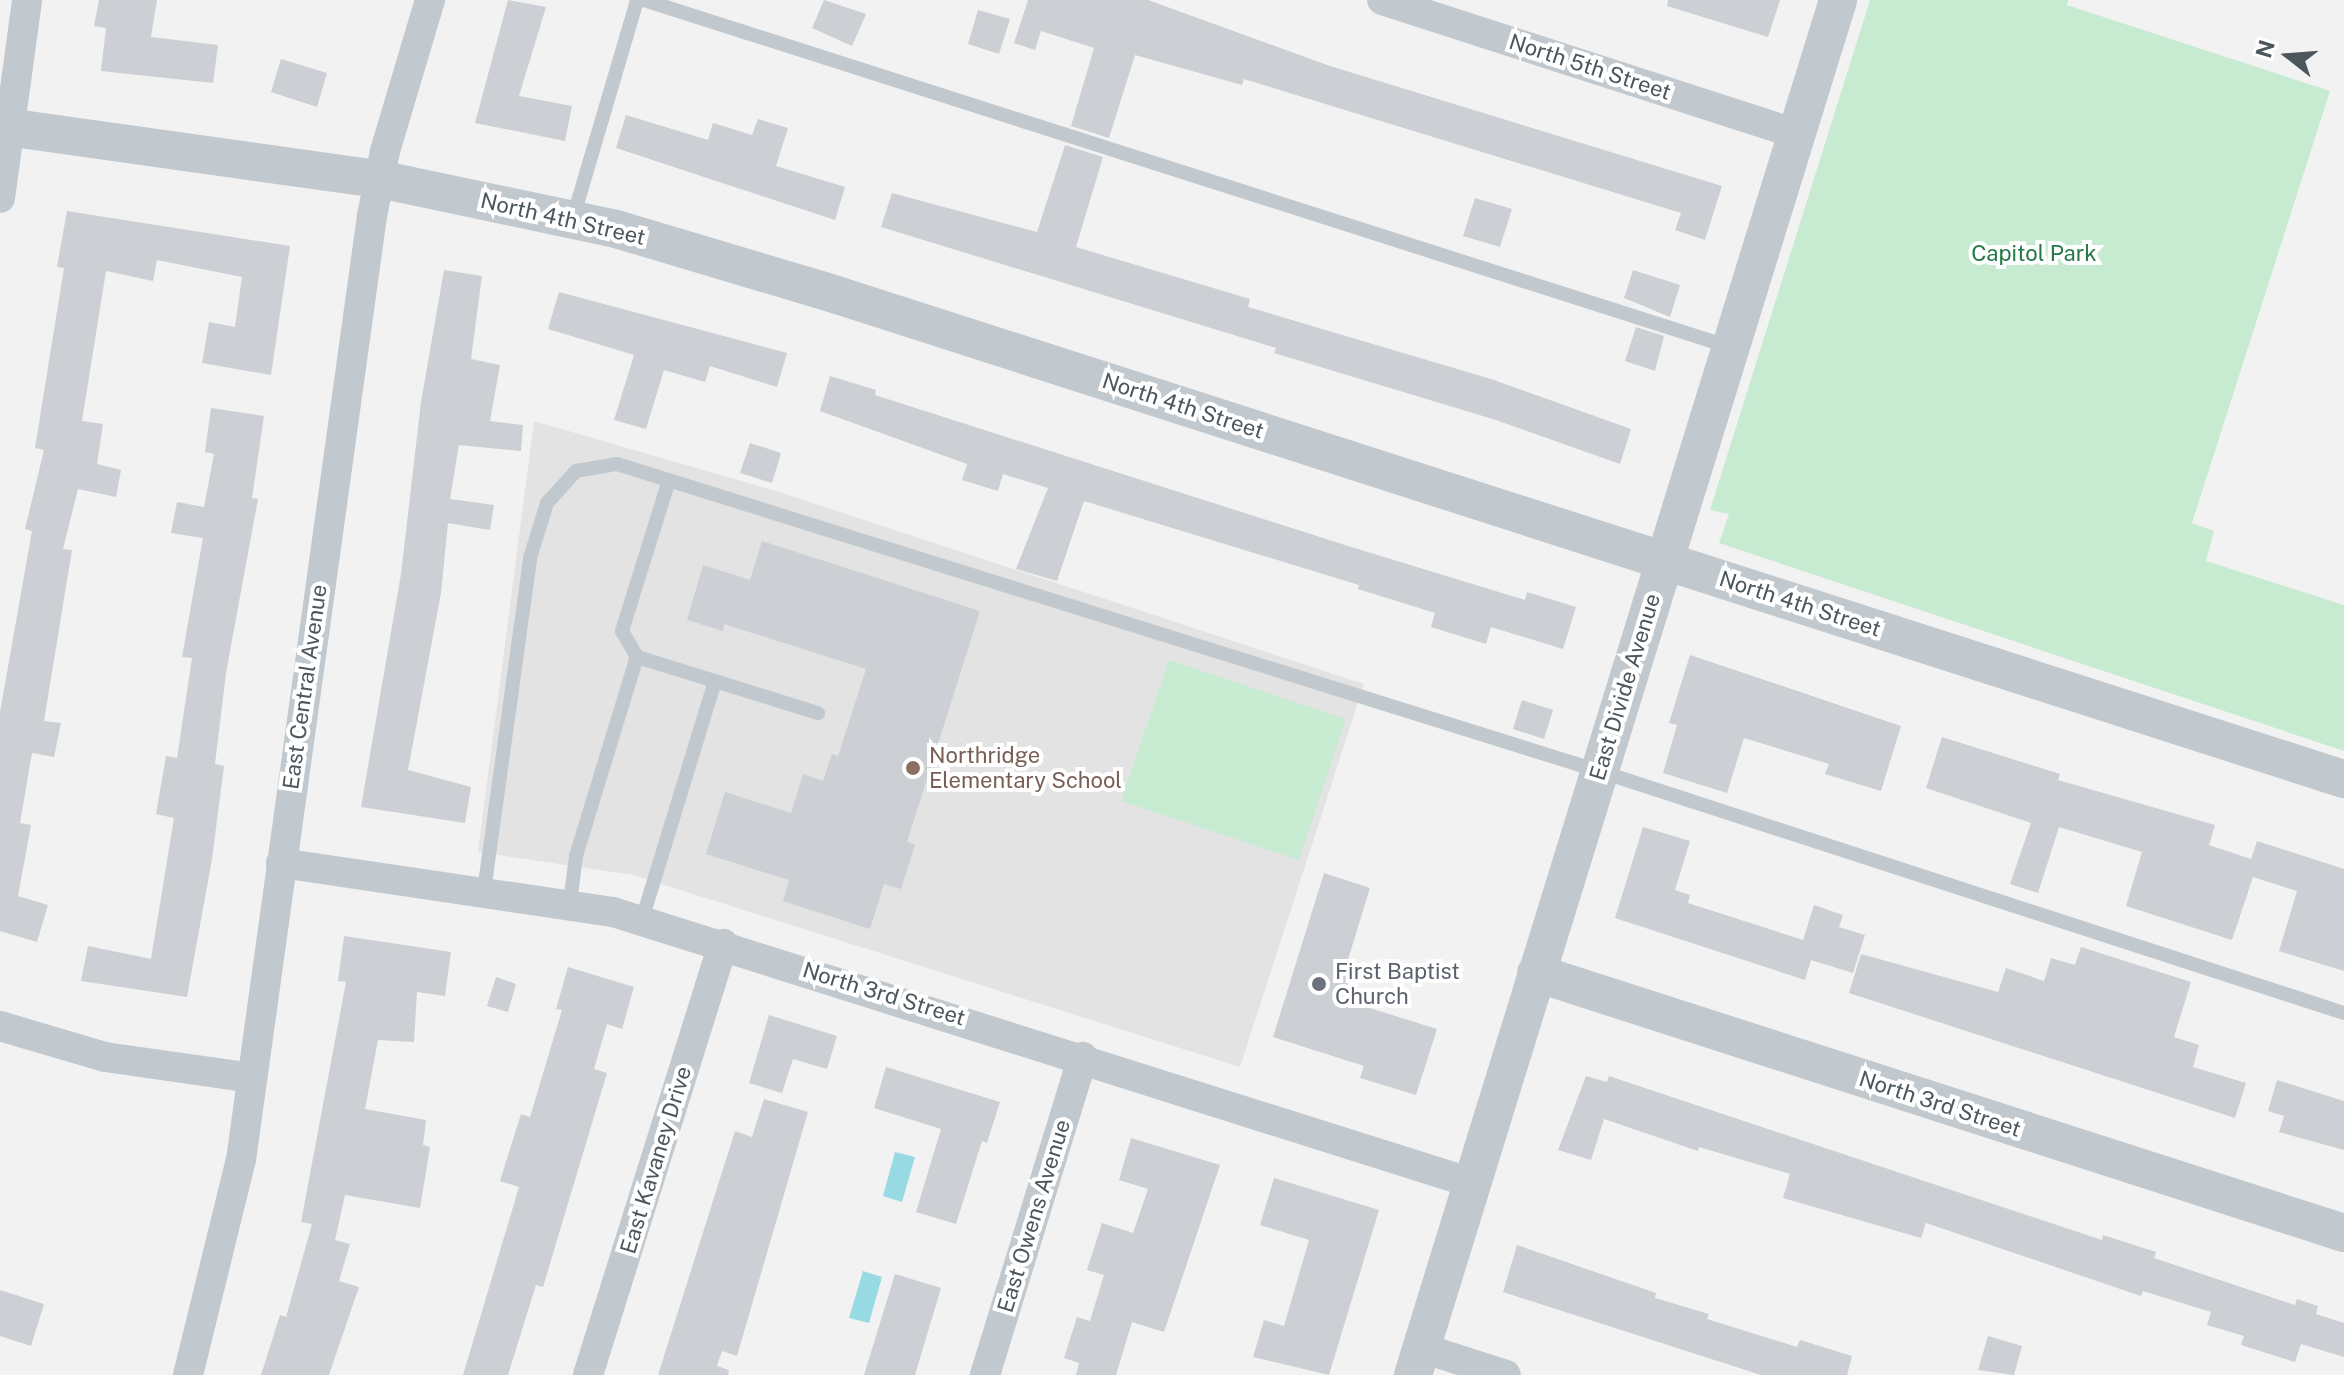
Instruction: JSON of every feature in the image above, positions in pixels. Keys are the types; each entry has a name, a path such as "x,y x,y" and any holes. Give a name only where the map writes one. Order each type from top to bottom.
{"street":[{"path":"0,198 5,126 27,0"},
{"name":"East Central Avenue","path":"188,1375 230,1220 379,179 430,0"},
{"name":"North 5th Street","path":"1382,0 1797,134"},
{"name":"East Divide Avenue","path":"1418,1361 1838,0"},
{"name":"North 4th Street","path":"5,126 379,179 573,218 809,286 2344,779"},
{"name":"North 3rd Street","path":"281,863 570,903 642,920 1083,1057 1472,1183"},
{"name":"East Kavaney Drive","path":"588,1375 723,944"},
{"name":"North 3rd Street","path":"1536,973 2344,1233"},
{"path":"0,1026 105,1057 252,1078"},
{"name":"East Owens Avenue","path":"985,1375 1083,1057"},
{"path":"1418,1361 1506,1375"}],"lane":[{"path":"573,218 637,0"},
{"path":"644,0 1730,347"},
{"path":"484,891 530,558 547,503 576,471 617,464 1599,771 2344,1013"},
{"path":"669,480 622,631 637,657 818,713"},
{"path":"570,903 576,856 637,657"},
{"path":"642,920 715,681"}],"shaded area":[{"name":"Northridge Elementary School","path":"534,421 776,491 1364,684 1240,1067 633,875 478,852"}],"green space":[{"name":"Capitol Park","path":"1870,0 2068,0 2067,5 2330,91 2192,523 2214,531 2206,561 2344,605 2344,751 1719,543 1729,514 1710,510"},
{"path":"1169,660 1346,719 1299,860 1121,801"}],"water":[{"path":"895,1152 915,1157 902,1202 883,1196"},
{"path":"863,1271 882,1277 869,1323 849,1318"}],"building":[{"path":"99,0 157,0 151,37 218,45 213,83 101,71 106,28 94,26"},
{"path":"508,0 546,7 519,96 572,106 565,141 475,123"},
{"path":"824,0 866,14 852,46 812,28"},
{"path":"1028,0 1148,0 1330,66 1722,186 1705,240 1675,230 1681,213 1244,79 1242,85 1135,55 1109,138 1071,126 1094,48 1041,31 1035,50 1014,43"},
{"path":"1668,0 1780,0 1768,37 1667,6"},
{"path":"978,10 1010,19 999,54 968,44"},
{"path":"281,59 327,73 317,107 271,92"},
{"path":"626,115 708,140 713,123 752,135 758,119 788,128 776,166 845,187 835,220 616,148"},
{"path":"1065,145 1103,157 1076,247 1250,299 1248,307 1491,379 1631,429 1620,464 1496,420 1274,353 1276,348 881,227 892,193 1037,232"},
{"path":"1475,198 1512,209 1500,247 1463,236"},
{"path":"67,211 290,246 271,375 202,363 209,322 235,327 242,277 157,260 153,281 106,271 82,421 103,424 97,464 121,470 116,497 78,489 63,549 72,550 44,721 61,723 54,757 32,753 20,823 31,825 18,896 48,905 37,942 0,931 0,712 32,531 25,529 44,450 35,448 64,268 57,267"},
{"path":"444,270 482,276 471,359 500,365 490,421 523,425 521,451 459,445 450,499 494,505 490,530 448,523 441,593 408,770 471,787 465,823 361,807 401,574 421,402"},
{"path":"1633,270 1680,285 1670,317 1624,298"},
{"path":"559,292 787,353 777,387 710,366 705,382 664,370 646,429 614,420 634,355 548,329"},
{"path":"1636,327 1664,336 1655,371 1625,361"},
{"path":"830,376 876,390 875,395 1348,546 1525,600 1527,592 1576,607 1563,649 1491,627 1486,644 1431,627 1435,613 1358,589 1359,585 1084,501 1057,581 1016,569 1048,488 1003,474 998,491 962,480 967,464 820,411"},
{"path":"211,408 264,416 252,498 258,499 226,673 215,764 224,766 212,859 187,997 81,981 88,946 151,959 174,818 156,814 166,756 177,758 192,658 182,657 203,538 171,533 177,502 204,507 214,454 205,452"},
{"path":"750,443 781,453 772,483 740,473"},
{"path":"762,541 980,611 907,842 915,845 901,889 884,884 870,929 783,901 789,880 706,854 725,792 791,813 803,774 823,781 832,754 838,756 866,669 724,624 723,631 687,620 703,565 750,580"},
{"path":"1690,655 1901,726 1881,791 1825,774 1829,764 1744,738 1727,793 1663,773 1677,725 1669,723"},
{"path":"1522,700 1553,710 1544,739 1513,729"},
{"path":"1942,737 2060,774 2058,780 2215,825 2209,845 2251,859 2257,841 2344,869 2344,971 2279,951 2297,891 2253,877 2232,940 2126,906 2142,852 2059,827 2038,893 2010,884 2031,823 1926,788"},
{"path":"1643,827 1690,841 1675,890 1690,895 1688,903 1803,940 1814,905 1843,915 1839,927 1865,935 1853,973 1811,960 1805,980 1615,918"},
{"name":"First Baptist Church","path":"1324,873 1370,888 1346,966 1354,969 1344,1000 1437,1029 1416,1095 1360,1078 1364,1066 1273,1037"},
{"path":"344,936 451,952 445,996 417,992 414,1042 378,1040 365,1109 426,1120 423,1145 430,1147 420,1208 345,1195 335,1240 350,1244 339,1281 359,1287 329,1375 261,1375 280,1315 286,1317 312,1224 301,1222 346,982 338,981"},
{"path":"2081,947 2191,982 2174,1037 2199,1045 2193,1067 2246,1083 2235,1118 1849,993 1861,954 1998,992 2006,968 2044,981 2051,958 2075,965"},
{"path":"568,967 634,987 622,1029 607,1024 594,1069 607,1073 543,1287 536,1285 508,1375 463,1375 519,1187 500,1181 521,1114 530,1117 562,1010 556,1009"},
{"path":"496,977 516,984 508,1012 487,1006"},
{"path":"769,1015 837,1036 827,1069 793,1059 782,1093 749,1083"},
{"path":"886,1067 1000,1102 987,1143 982,1141 956,1224 916,1212 941,1129 874,1108"},
{"path":"1586,1076 1607,1082 1609,1076 2102,1240 2103,1235 2156,1252 2154,1258 2295,1305 2297,1299 2318,1306 2316,1314 2344,1323 2344,1357 2301,1344 2295,1362 2241,1345 2244,1336 2207,1325 2211,1312 2143,1291 2141,1296 1926,1223 1921,1238 1783,1198 1790,1174 1699,1147 1698,1151 1604,1119 1591,1160 1558,1150"},
{"path":"2277,1080 2344,1101 2344,1150 2279,1132 2284,1116 2268,1111"},
{"path":"764,1099 808,1112 737,1356 722,1351 717,1366 729,1370 728,1375 658,1375 735,1131 752,1137"},
{"path":"1131,1138 1220,1165 1164,1332 1132,1322 1116,1375 1076,1375 1079,1363 1064,1358 1077,1317 1090,1321 1104,1275 1087,1270 1102,1223 1133,1233 1148,1189 1119,1180"},
{"path":"1274,1178 1379,1210 1329,1375 1253,1357 1264,1320 1284,1326 1309,1240 1260,1225"},
{"path":"1517,1245 1656,1293 1655,1298 1709,1314 1707,1319 1797,1347 1800,1340 1852,1356 1847,1375 1761,1375 1503,1292"},
{"path":"895,1274 941,1288 915,1375 864,1375"},
{"path":"0,1290 44,1304 31,1346 0,1336"},
{"path":"1988,1336 2022,1346 2014,1375 1978,1370"}],"place":[{"name":"Northridge Elementary School","path":"913,768"},
{"name":"First Baptist Church","path":"1319,984"}]}
